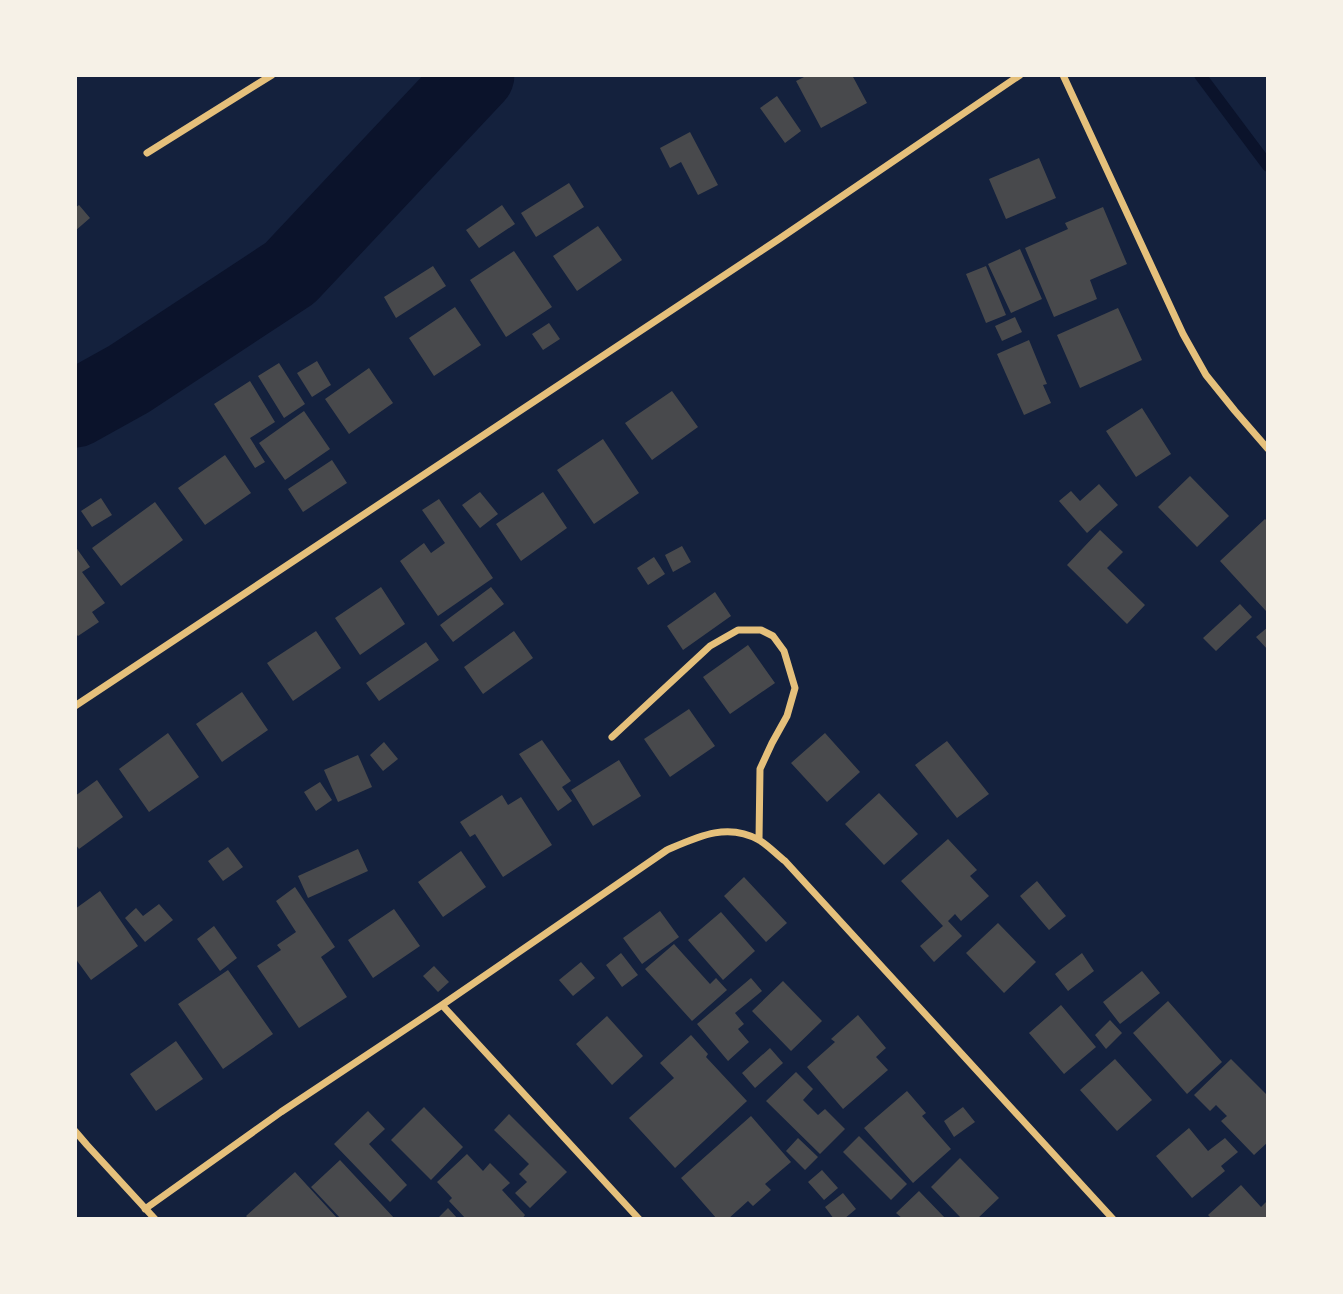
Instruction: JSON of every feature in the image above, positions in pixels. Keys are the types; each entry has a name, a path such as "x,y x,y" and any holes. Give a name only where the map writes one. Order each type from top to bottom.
{"street":[{"path":"148,153 272,75"},
{"path":"75,706 779,239 1020,75"},
{"path":"1063,75 1183,334 1206,374 1268,449"},
{"path":"612,737 710,646 738,630 761,630 772,636 784,651 795,688 787,716 760,769 759,840"},
{"path":"145,1209 281,1112 442,1006 667,849 705,834 735,832 759,840 785,861 1113,1219"},
{"path":"442,1006 639,1219"},
{"path":"75,1131 155,1219"}],"building":[{"path":"808,75 852,75 867,103 821,128 796,81"},
{"path":"777,96 801,131 785,143 760,108"},
{"path":"690,132 718,185 698,195 681,162 670,168 660,148"},
{"path":"1039,158 1056,198 1006,219 989,179"},
{"path":"569,183 584,207 536,237 521,213"},
{"path":"79,205 90,218 75,231 75,208"},
{"path":"502,205 515,224 479,248 466,230"},
{"path":"1103,207 1127,264 1090,280 1097,299 1054,317 1025,248 1068,229 1065,223"},
{"path":"598,226 622,260 577,291 553,256"},
{"path":"1020,249 1042,299 1011,313 988,264"},
{"path":"514,251 552,307 506,337 470,280"},
{"path":"433,266 446,286 396,318 384,297"},
{"path":"986,266 1006,315 986,323 966,274"},
{"path":"455,307 481,345 434,376 409,338"},
{"path":"1118,308 1142,360 1080,388 1057,335"},
{"path":"1015,317 1022,332 1002,341 995,326"},
{"path":"549,323 560,339 543,350 532,334"},
{"path":"1029,340 1047,384 1043,385 1051,403 1024,415 997,354"},
{"path":"317,361 331,385 312,397 297,373"},
{"path":"279,363 305,404 284,418 258,376"},
{"path":"369,368 393,403 349,434 325,399"},
{"path":"250,381 275,422 250,438 265,462 255,468 214,404"},
{"path":"672,391 698,427 652,460 625,423"},
{"path":"1142,408 1171,454 1136,477 1106,431"},
{"path":"304,411 330,449 285,480 259,443"},
{"path":"603,439 639,493 594,524 557,470"},
{"path":"225,455 251,493 205,525 178,488"},
{"path":"332,460 347,483 303,512 288,489"},
{"path":"1190,476 1229,516 1197,547 1158,507"},
{"path":"1099,484 1118,505 1087,533 1059,501 1071,491 1080,501"},
{"path":"480,492 498,514 480,528 462,505"},
{"path":"543,492 567,528 521,561 496,524"},
{"path":"101,498 112,515 92,527 81,511"},
{"path":"439,499 493,578 438,616 400,561 424,543 431,553 445,543 422,510"},
{"path":"155,502 183,540 121,586 92,548"},
{"path":"1265,519 1268,522 1266,611 1220,561"},
{"path":"1100,530 1123,552 1107,568 1145,605 1127,624 1067,565"},
{"path":"75,546 90,567 82,572 105,603 92,612 99,622 78,636 75,633"},
{"path":"682,546 691,562 673,572 665,555"},
{"path":"654,557 665,574 648,585 637,568"},
{"path":"381,587 405,624 360,655 335,618"},
{"path":"491,587 504,604 453,642 440,625"},
{"path":"715,592 731,616 683,650 667,626"},
{"path":"1240,604 1252,617 1216,651 1203,638"},
{"path":"1268,627 1268,650 1256,637"},
{"path":"316,631 341,668 293,701 267,663"},
{"path":"514,631 533,658 483,694 464,667"},
{"path":"426,642 439,660 379,701 366,683"},
{"path":"748,645 775,683 730,714 703,677"},
{"path":"242,692 268,730 222,762 196,724"},
{"path":"689,709 715,746 670,777 644,739"},
{"path":"168,733 199,777 149,812 119,769"},
{"path":"825,733 860,772 827,802 791,763"},
{"path":"542,740 571,781 562,787 572,801 558,811 519,754"},
{"path":"947,741 989,794 957,818 915,765"},
{"path":"384,742 398,759 383,771 370,755"},
{"path":"358,755 372,787 338,802 324,770"},
{"path":"619,760 641,796 593,826 571,790"},
{"path":"97,780 123,817 79,849 75,844 75,796"},
{"path":"320,782 332,800 316,811 304,792"},
{"path":"879,793 918,834 884,865 845,824"},
{"path":"502,795 508,805 521,797 552,845 503,877 475,834 470,837 460,822"},
{"path":"948,839 977,870 970,876 989,896 961,921 955,914 948,921 962,936 934,962 920,946 943,926 901,881"},
{"path":"228,847 243,867 223,881 208,861"},
{"path":"358,849 368,871 308,898 298,876"},
{"path":"461,851 486,887 443,917 418,882"},
{"path":"744,877 787,923 766,942 724,896"},
{"path":"1037,881 1066,916 1049,930 1020,896"},
{"path":"295,887 335,947 321,957 347,997 299,1028 257,966 281,950 277,945 296,932 276,901"},
{"path":"100,891 138,946 91,980 75,958 75,909"},
{"path":"159,904 173,920 145,942 125,918 136,908 143,916"},
{"path":"394,909 420,946 373,978 348,940"},
{"path":"660,911 679,937 642,964 623,938"},
{"path":"721,912 755,951 723,980 688,940"},
{"path":"998,923 1036,962 1004,993 966,953"},
{"path":"214,926 237,958 220,971 197,939"},
{"path":"674,944 710,984 716,978 727,990 692,1021 645,969"},
{"path":"621,953 638,975 622,987 606,965"},
{"path":"1082,953 1094,971 1068,991 1055,974"},
{"path":"581,962 595,978 573,996 559,980"},
{"path":"434,966 449,982 438,992 423,976"},
{"path":"228,970 273,1034 223,1069 178,1004"},
{"path":"1142,971 1160,993 1120,1024 1103,1002"},
{"path":"751,978 762,991 735,1013 744,1024 738,1029 749,1042 728,1061 697,1024"},
{"path":"783,981 822,1021 791,1051 752,1011"},
{"path":"1168,1001 1222,1062 1187,1094 1133,1033"},
{"path":"1061,1005 1096,1047 1064,1074 1029,1033"},
{"path":"858,1015 886,1048 876,1057 888,1070 843,1109 807,1067 835,1042 831,1039"},
{"path":"607,1016 643,1056 612,1085 576,1044"},
{"path":"1110,1020 1122,1033 1106,1049 1095,1035"},
{"path":"691,1035 708,1054 706,1057 747,1101 675,1168 629,1118 674,1078 660,1063"},
{"path":"176,1041 203,1079 156,1111 130,1074"},
{"path":"770,1048 783,1063 755,1088 742,1073"},
{"path":"1115,1059 1152,1100 1117,1131 1080,1090"},
{"path":"1231,1059 1268,1096 1268,1142 1254,1155 1221,1121 1227,1116 1216,1105 1210,1111 1194,1095"},
{"path":"796,1072 813,1089 803,1100 818,1115 825,1109 845,1129 820,1154 766,1101"},
{"path":"907,1091 926,1113 922,1116 951,1149 913,1183 864,1128"},
{"path":"424,1107 463,1147 431,1180 391,1140"},
{"path":"963,1107 975,1122 954,1137 944,1121"},
{"path":"368,1111 385,1129 369,1144 407,1185 390,1202 334,1144"},
{"path":"509,1114 567,1172 530,1208 515,1193 527,1182 519,1174 529,1164 494,1130"},
{"path":"751,1116 791,1162 765,1184 771,1190 753,1206 748,1201 728,1219 717,1219 681,1178"},
{"path":"1189,1128 1208,1151 1225,1138 1238,1152 1221,1166 1225,1171 1192,1198 1156,1156"},
{"path":"859,1136 907,1184 891,1200 843,1152"},
{"path":"798,1138 818,1157 805,1170 786,1151"},
{"path":"467,1154 483,1171 490,1163 510,1183 502,1190 525,1215 522,1219 466,1219 449,1201 452,1198 437,1182"},
{"path":"960,1158 999,1198 977,1219 962,1219 931,1187"},
{"path":"340,1160 395,1219 341,1219 311,1187"},
{"path":"822,1170 838,1188 824,1200 808,1182"},
{"path":"295,1172 338,1219 249,1219 246,1216"},
{"path":"1241,1185 1261,1207 1268,1200 1268,1219 1212,1219 1208,1215"},
{"path":"919,1191 946,1219 903,1219 896,1213"},
{"path":"843,1193 856,1209 844,1219 834,1219 825,1207"},
{"path":"448,1208 458,1219 437,1219"}],"waterway":[{"path":"75,409 129,379 290,273 476,75"},
{"path":"1200,75 1268,166"}]}
